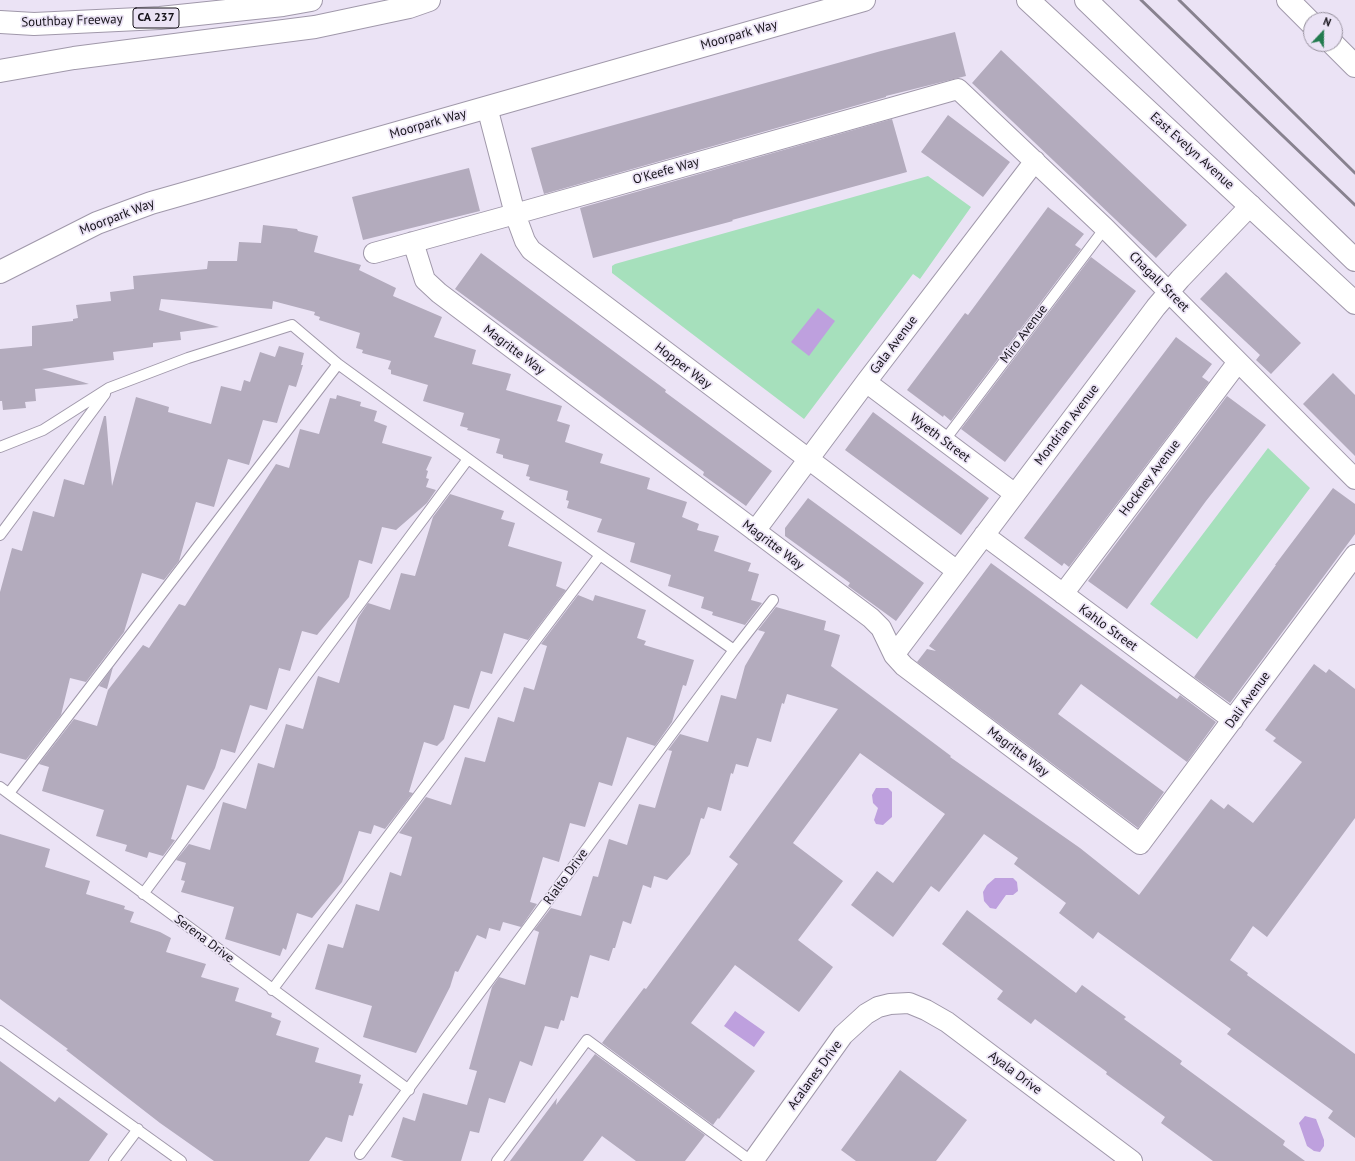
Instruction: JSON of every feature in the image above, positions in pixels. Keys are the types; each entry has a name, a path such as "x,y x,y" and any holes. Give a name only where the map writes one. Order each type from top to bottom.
{"main road":[{"name":"Southbay Freeway","path":"0,22 34,24 160,18 283,5 311,0"},
{"path":"0,71 74,58 316,27 409,7 429,0"},
{"name":"Moorpark Way","path":"0,272 97,223 151,203 864,0"},
{"name":"East Evelyn Avenue","path":"1028,0 1355,303"},
{"path":"1086,0 1355,260"},
{"path":"1288,0 1303,15"},
{"path":"1341,52 1355,66"}],"street":[{"name":"Chagall Street","path":"958,89 1105,228 1355,479"},
{"name":"O'Keefe Way","path":"374,253 958,89"},
{"name":"Hopper Way","path":"487,107 516,214 525,241 537,256 957,571"},
{"name":"Gala Avenue","path":"755,531 866,382 1035,161"},
{"name":"Mondrian Avenue","path":"894,655 1169,292 1251,205"},
{"name":"Magritte Way","path":"413,242 424,280 439,293 871,618 881,628 894,655 904,666 1140,844"},
{"name":"Hockney Avenue","path":"1063,594 1238,362"},
{"name":"Wyeth Street","path":"866,382 1015,494"},
{"name":"Kahlo Street","path":"984,535 1233,720"},
{"name":"Dali Avenue","path":"1140,844 1355,555"},
{"name":"Ayala Drive","path":"890,1004 909,1003 926,1010 947,1022 1132,1161"},
{"name":"Acalanes Drive","path":"752,1161 843,1036 866,1014 890,1004"}],"lane":[{"name":"Miro Avenue","path":"944,441 1105,228"},
{"path":"0,447 43,430 109,388 188,358 292,326 338,364 600,555 734,650"},
{"path":"9,793 338,364"},
{"path":"0,535 109,388"},
{"path":"144,894 468,459"},
{"path":"272,990 600,555"},
{"name":"Rialto Drive","path":"360,1154 734,650 773,600"},
{"name":"Serena Drive","path":"0,787 408,1090"},
{"path":"0,1030 181,1161"},
{"path":"497,1161 587,1040 752,1161"},
{"path":"114,1161 138,1129"}],"green space":[{"path":"928,176 971,207 920,279 913,274 804,419 612,273 612,266 615,264"},
{"path":"1268,448 1310,488 1197,639 1150,604"}],"shaded area":[{"path":"818,308 835,321 809,356 791,342"},
{"path":"876,788 888,788 892,792 892,817 883,825 876,824 874,820 878,808 873,803 872,795"},
{"path":"995,878 1013,878 1017,882 1018,891 1013,895 1006,895 996,909 990,908 984,901 983,892 987,885"},
{"path":"735,1011 765,1032 754,1047 724,1026"},
{"path":"1305,1116 1316,1119 1324,1140 1324,1146 1320,1152 1314,1151 1307,1146 1299,1123"}],"building":[{"path":"955,32 966,76 886,96 544,194 531,148 881,51"},
{"path":"1001,50 1187,225 1156,258 972,83"},
{"path":"948,115 1010,162 983,197 921,152"},
{"path":"892,119 907,172 732,220 733,221 593,258 580,208"},
{"path":"469,168 480,211 363,240 352,197"},
{"path":"1048,207 1084,234 1075,245 1081,249 951,421 944,415 943,417 907,390 965,313 968,315"},
{"path":"263,225 297,229 298,231 318,236 314,252 361,265 359,270 396,288 393,296 442,317 434,337 476,350 472,364 511,374 506,390 562,406 557,421 570,425 565,442 603,454 600,463 650,478 647,489 687,502 682,517 699,524 697,530 719,536 714,551 751,563 748,571 759,574 751,600 762,603 745,625 712,615 713,612 701,608 704,597 668,586 671,575 630,562 635,543 597,532 602,519 567,508 569,501 566,500 568,491 529,480 530,477 526,476 529,465 503,458 503,455 496,453 500,439 467,430 468,428 460,426 464,413 423,401 428,385 391,374 391,370 388,369 391,361 362,353 363,350 356,348 360,333 319,320 320,317 314,315 315,312 273,301 272,309 161,299 159,310 219,327 180,332 181,340 153,343 153,347 113,352 114,360 42,369 89,384 35,389 36,401 25,402 26,408 3,410 2,401 0,401 0,349 32,346 32,326 73,321 73,319 78,318 76,305 111,301 110,292 134,289 133,276 207,269 208,261 237,261 239,242 261,243"},
{"path":"481,253 666,390 665,392 772,471 746,506 703,475 704,472 455,289"},
{"path":"1091,257 1136,291 1005,462 961,429"},
{"path":"1226,272 1301,343 1271,374 1256,360 1260,355 1200,299"},
{"path":"1176,337 1212,364 1202,377 1209,382 1069,567 1064,563 1062,566 1024,538"},
{"path":"279,346 304,353 301,365 303,365 296,387 289,385 277,423 263,420 249,465 228,459 214,507 196,502 179,561 164,580 142,573 124,632 86,682 70,678 61,715 26,760 0,753 0,592 12,548 22,551 33,511 54,517 64,479 84,485 104,416 106,416 112,486 136,397 169,407 168,412 211,424 221,386 241,391 244,380 250,382 260,352 275,357"},
{"path":"1333,373 1355,395 1355,456 1303,404"},
{"path":"337,395 361,402 360,406 377,411 374,421 387,426 382,443 432,457 426,470 428,471 426,478 429,479 426,487 436,490 427,503 396,530 382,527 372,564 359,560 349,597 317,635 302,631 290,671 279,668 267,710 250,705 235,753 221,749 215,768 204,790 187,785 171,839 175,840 163,856 149,852 147,858 125,851 127,845 96,836 104,810 42,791 49,767 39,764 74,719 97,726 108,690 143,645 149,648 179,604 185,606 276,464 289,468 300,429 319,434 330,398 336,399"},
{"path":"1227,396 1266,425 1206,501 1127,609 1088,581"},
{"path":"873,412 989,498 961,535 845,450"},
{"path":"1333,488 1355,504 1355,534 1230,703 1194,677"},
{"path":"450,494 504,511 501,519 515,523 508,546 562,562 556,586 566,590 528,640 504,633 492,674 481,671 469,709 454,705 444,739 437,746 424,742 409,792 413,793 385,829 374,825 371,834 359,831 342,882 312,918 297,913 286,950 283,948 280,956 225,939 234,907 181,892 185,881 181,880 186,863 176,860 189,844 210,850 223,802 246,809 258,763 274,768 286,724 303,729 318,676 339,683 358,618 368,603 390,610 401,573 415,576 433,517"},
{"path":"808,498 924,583 896,621 848,586 850,583 785,536 785,528"},
{"path":"991,563 1177,699 1180,695 1216,722 1187,762 1081,684 1058,714 1164,792 1138,828 917,662 927,649 936,651 929,646"},
{"path":"578,595 593,601 595,595 646,610 637,638 646,641 644,645 694,660 686,686 683,685 672,722 655,746 627,737 612,786 599,782 585,827 570,823 559,862 543,857 530,902 537,904 521,927 503,922 500,931 489,928 486,939 477,935 458,972 455,971 450,987 416,1053 363,1037 372,1006 315,989 328,944 343,948 356,904 379,911 390,872 401,876 412,837 399,833 426,797 451,805 465,757 485,762 498,717 514,722 524,687 534,690 547,646 541,644"},
{"path":"776,607 826,621 824,630 840,635 831,666 951,756 950,757 1080,848 1139,895 1211,799 1224,809 1228,804 1253,823 1302,762 1273,741 1276,738 1265,730 1314,664 1326,673 1329,669 1355,689 1355,818 1267,937 1253,926 1230,960 1248,973 1247,975 1355,1054 1355,1138 1328,1118 1333,1111 1227,1034 1231,1029 1098,932 1093,939 1059,913 1066,903 1014,864 1018,858 984,834 939,892 931,886 893,937 851,905 877,871 893,883 945,814 860,753 793,843 843,881 798,940 833,967 799,1012 735,965 691,1023 755,1071 719,1119 718,1118 713,1125 602,1043 644,988 646,989 738,864 729,857 838,709 787,694 784,704 782,703 771,742 757,738 748,767 736,764 733,774 731,773 721,811 708,807 704,819 701,818 690,854 667,880 654,876 651,888 643,885 631,924 623,921 615,948 613,948 609,961 590,955 578,998 571,996 564,1021 561,1020 558,1029 545,1026 532,1066 520,1061 505,1103 489,1098 479,1133 470,1131 461,1161 404,1161 391,1157 403,1117 415,1121 423,1093 467,1105 477,1071 469,1069 492,987 499,977 525,985 539,932 534,930 551,908 581,916 593,876 598,877 609,839 627,845 639,804 655,808 672,751 668,750 680,734 708,742 721,695 736,699 745,666 765,632 758,630"},
{"path":"113,667 107,689 99,686"},
{"path":"0,834 50,849 45,867 90,881 86,894 125,906 124,909 134,912 130,922 160,932 171,938 166,952 206,964 201,977 239,988 235,1001 272,1013 271,1017 281,1021 276,1035 319,1048 315,1062 361,1075 359,1083 363,1084 353,1116 349,1115 342,1142 326,1137 309,1161 214,1161 160,1123 66,1050 68,1049 0,999"},
{"path":"967,910 1076,993 1082,985 1126,1017 1124,1019 1182,1061 1180,1064 1285,1141 1283,1145 1305,1161 1213,1161 1161,1123 1165,1117 1106,1074 1107,1072 1035,1019 1031,1024 997,999 1003,991 942,944"},
{"path":"595,1054 705,1135 685,1161 636,1161 602,1136 583,1161 510,1161 557,1098 556,1105"},
{"path":"0,1061 55,1102 59,1097 108,1134 89,1161 0,1161"},
{"path":"900,1070 967,1120 936,1161 856,1161 841,1150"}],"railway":[{"path":"1141,0 1355,205"},
{"path":"1179,0 1355,173"}]}
